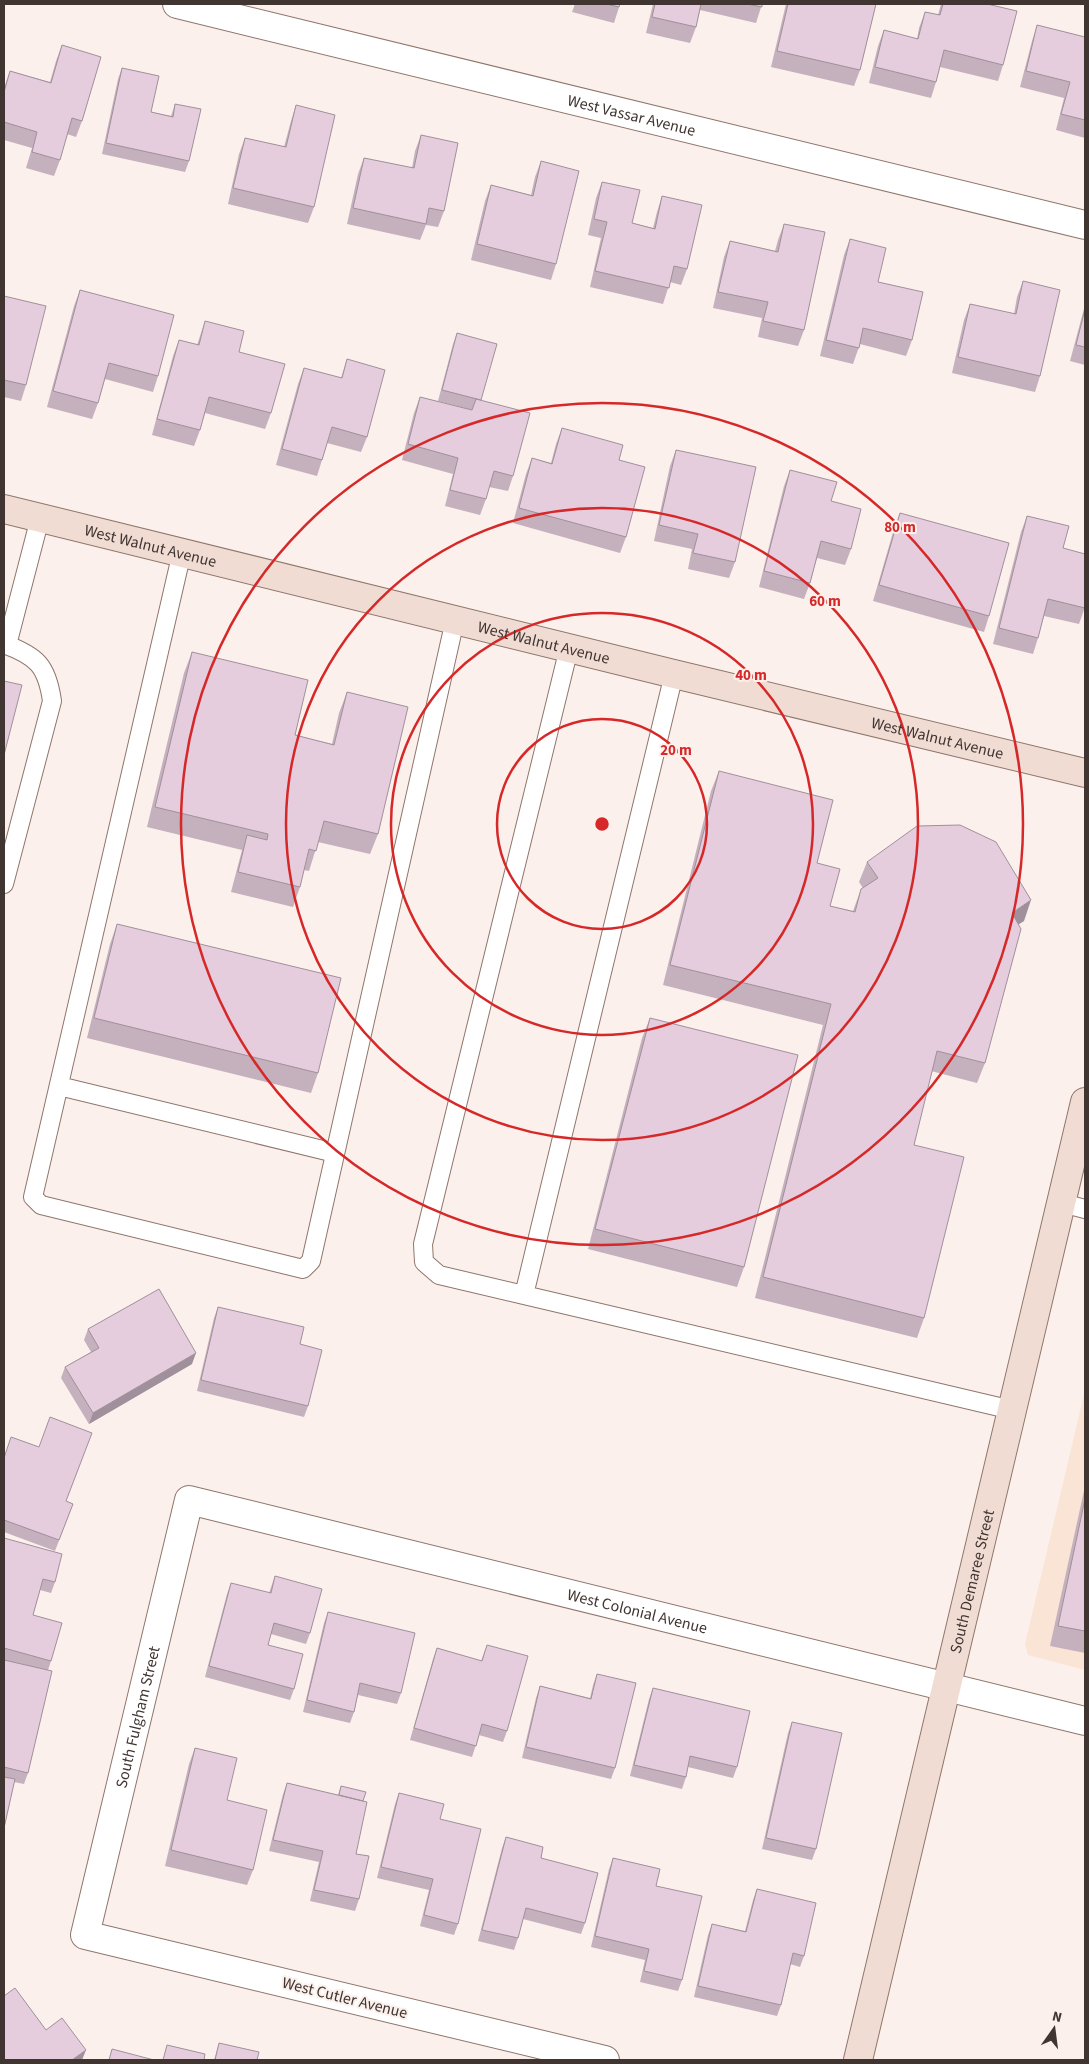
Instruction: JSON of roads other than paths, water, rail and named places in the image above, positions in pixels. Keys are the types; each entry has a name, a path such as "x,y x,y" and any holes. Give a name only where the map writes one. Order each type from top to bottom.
{"main road":[{"name":"West Walnut Avenue","path":"4,508 674,674 1085,773"},
{"name":"South Demaree Street","path":"858,2060 948,1687 1012,1410 1074,1206 1085,1102"}],"street":[{"name":"West Vassar Avenue","path":"177,4 1085,225"},
{"name":"West Colonial Avenue","path":"189,1500 1085,1721"},
{"name":"South Fulgham Street","path":"85,1935 189,1500"},
{"name":"West Cutler Avenue","path":"85,1935 605,2060"}],"lane":[{"path":"4,884 52,701 49,678 37,661 5,644 40,518"},
{"path":"182,552 33,1196 41,1205 303,1268 312,1260 454,620"},
{"path":"569,648 423,1244 424,1262 439,1275 1012,1410"},
{"path":"524,1295 674,674"},
{"path":"59,1086 335,1153"}]}
